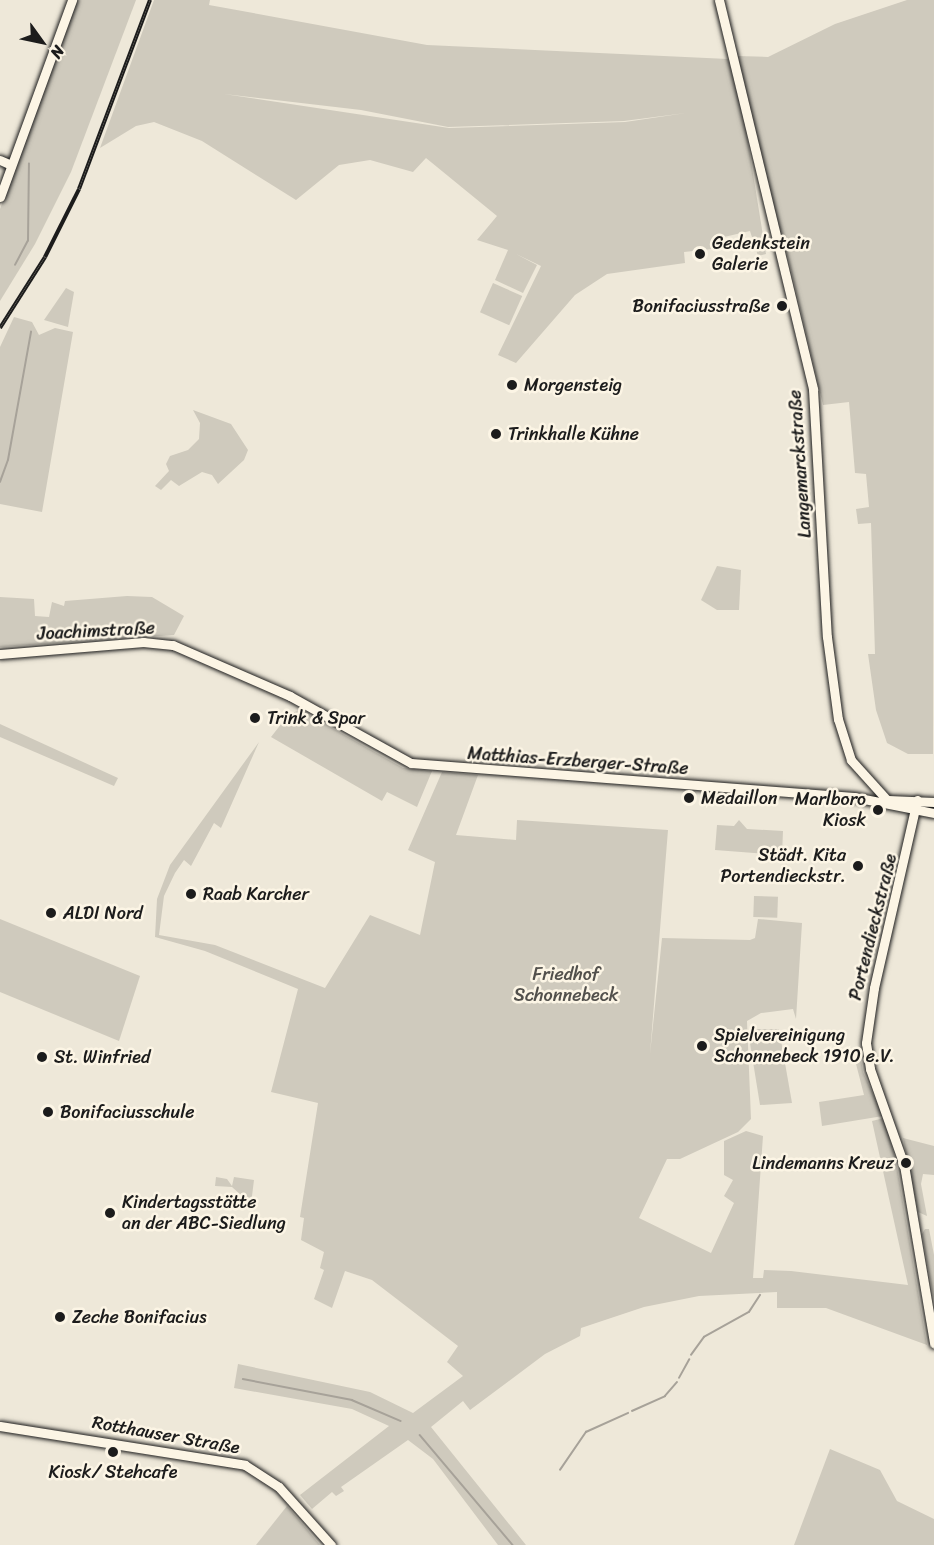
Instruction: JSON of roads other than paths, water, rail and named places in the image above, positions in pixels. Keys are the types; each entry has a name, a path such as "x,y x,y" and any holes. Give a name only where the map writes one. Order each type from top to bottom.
{"street":[{"path":"0,197 72,0"},
{"name":"Langemarckstraße","path":"719,0 813,389 827,637 838,719 851,760 883,801"},
{"path":"0,160 11,165"},
{"name":"Joachimstraße","path":"0,654 159,643 229,667 290,696"},
{"name":"Matthias-Erzberger-Straße","path":"290,696 411,764 917,804"},
{"name":"Langemarckstraße","path":"870,784 901,801"},
{"path":"917,804 934,802"},
{"path":"917,804 934,813"},
{"name":"Portendieckstraße","path":"917,804 874,988 866,1043 870,1069 904,1164 924,1294 934,1342"},
{"name":"Rotthauser Straße","path":"0,1426 217,1457 245,1466 279,1487 331,1545"}],"waterway":[{"path":"15,265 28,241 29,164"},
{"path":"0,482 8,460 31,332"},
{"path":"691,1355 704,1337 749,1312 760,1295"},
{"path":"679,1378 689,1360"},
{"path":"243,1379 352,1400 401,1421"},
{"path":"632,1411 665,1396 677,1382"},
{"path":"560,1470 586,1432 628,1413"},
{"path":"420,1435 513,1545"}],"railway":[{"path":"0,328 45,257 79,189 150,0"}],"place":[{"name":"Gedenkstein Galerie","path":"700,254"},
{"name":"Bonifaciusstraße","path":"782,306"},
{"name":"Morgensteig","path":"512,385"},
{"name":"Trinkhalle Kühne","path":"496,434"},
{"name":"Trink & Spar","path":"255,718"},
{"name":"Medaillon","path":"689,798"},
{"name":"Marlboro Kiosk","path":"878,810"},
{"name":"Städt. Kita Portendieckstr.","path":"858,866"},
{"name":"Raab Karcher","path":"191,894"},
{"name":"ALDI Nord","path":"51,913"},
{"name":"Spielvereinigung Schonnebeck 1910 e.V.","path":"702,1046"},
{"name":"St. Winfried","path":"42,1057"},
{"name":"Bonifaciusschule","path":"48,1112"},
{"name":"Lindemanns Kreuz","path":"906,1163"},
{"name":"Kindertagsstätte an der ABC-Siedlung","path":"110,1213"},
{"name":"Zeche Bonifacius","path":"60,1317"},
{"name":"Kiosk/ Stehcafe","path":"113,1452"}],"park label":[{"name":"Friedhof Schonnebeck","path":"566,985"}]}
